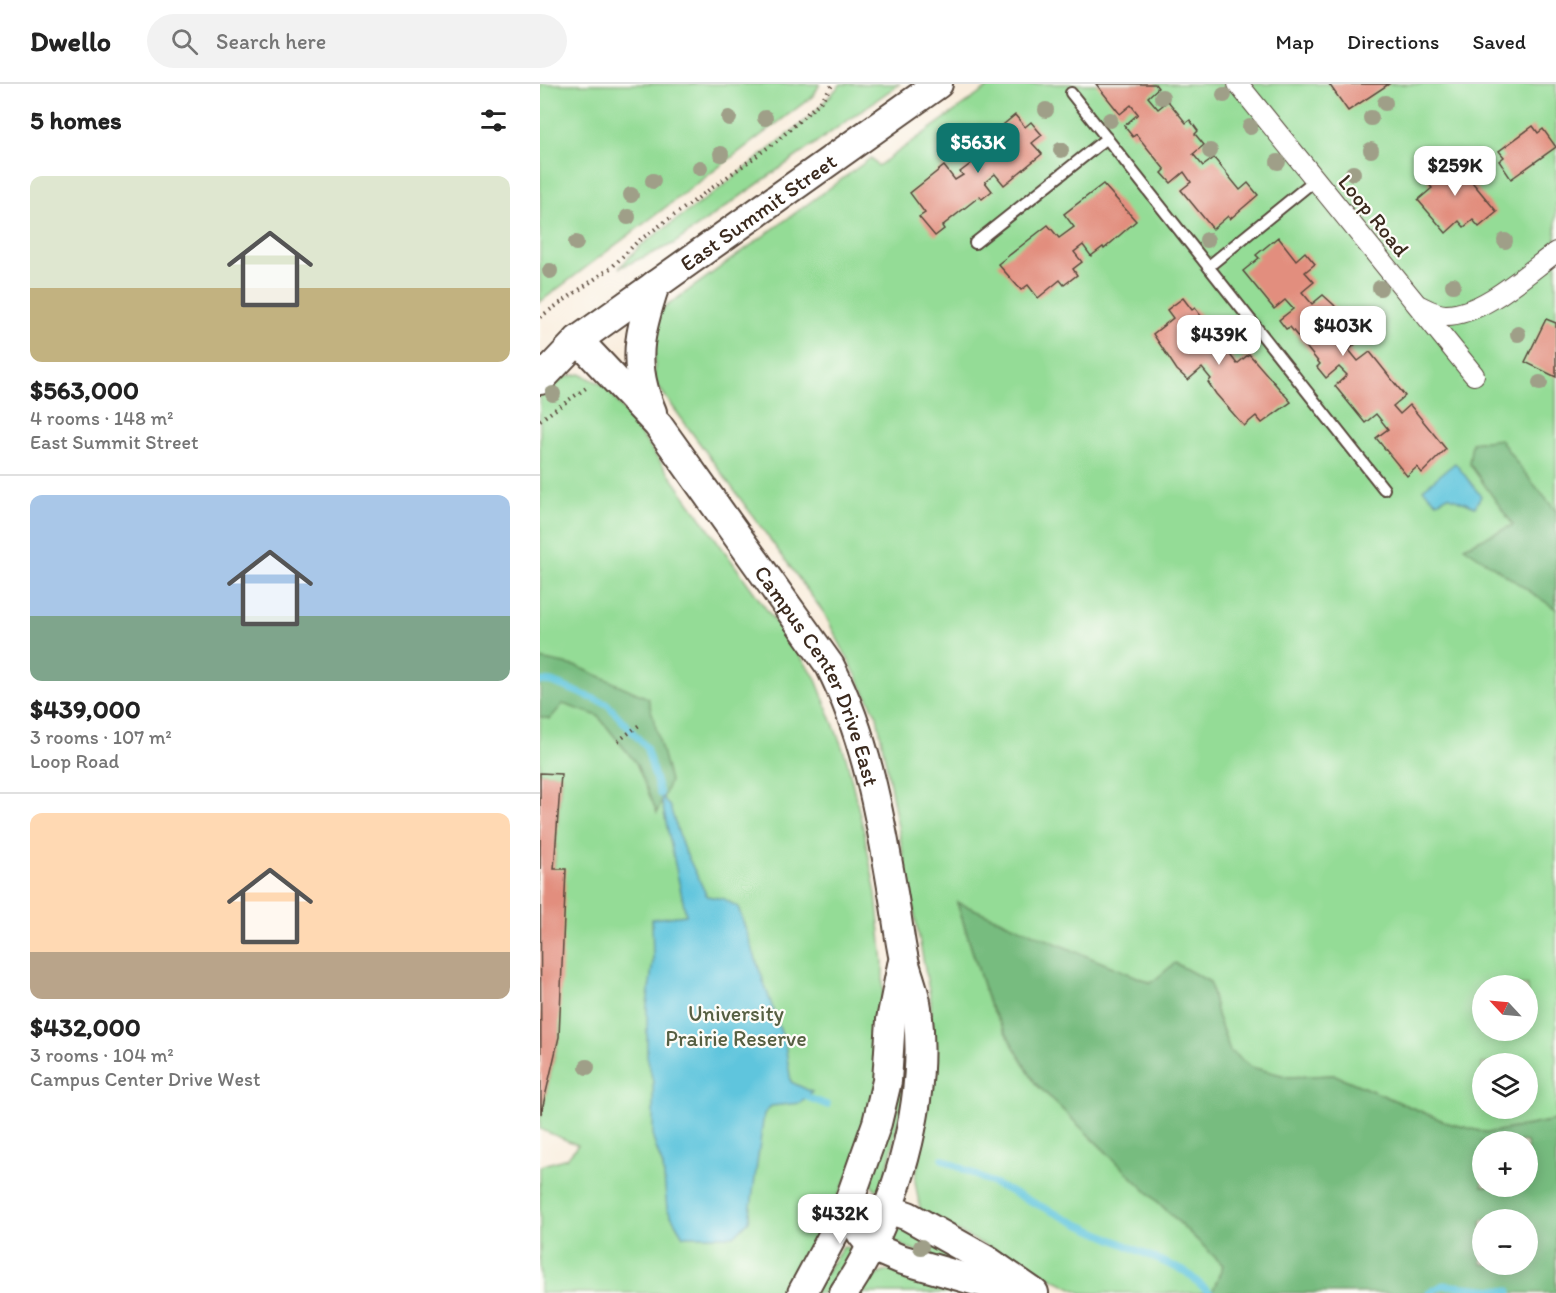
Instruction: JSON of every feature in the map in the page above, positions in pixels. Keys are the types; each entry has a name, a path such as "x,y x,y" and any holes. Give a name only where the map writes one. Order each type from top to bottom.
{"street":[{"name":"East Summit Street","path":"540,381 578,340 938,84"},
{"name":"Loop Road","path":"1238,84 1474,375"},
{"path":"1415,303 1434,314 1461,313 1500,293 1556,252"},
{"name":"Campus Center Drive East","path":"654,285 639,341 638,359 640,379 658,425"},
{"name":"East Summit Street","path":"540,355 578,340"},
{"name":"Campus Center Drive East","path":"578,340 658,425 830,666 844,694 863,747 882,826 904,957 917,1008 919,1077 909,1134 888,1209 872,1247 844,1293"},
{"name":"Campus Center Drive East","path":"802,1293 845,1213 877,1123 885,1092 891,1020 904,957"},
{"path":"845,1213 888,1209 928,1226 988,1261 1034,1293"},
{"path":"845,1213 872,1247 938,1270 1034,1293"}],"lane":[{"path":"1071,93 1384,489"},
{"path":"975,243 1107,138"},
{"path":"1209,266 1315,180"}],"path":[{"path":"540,317 612,267 637,242 777,141 821,101 832,84"},
{"path":"540,420 598,380"},
{"path":"618,741 642,723"}],"green space":[{"path":"540,84 820,84 813,96 540,302"},
{"path":"841,84 899,84 673,244 619,268 640,246 718,190 811,116"},
{"path":"993,84 1556,84 1556,1120 1498,1131 1480,1131 1448,1123 1335,1075 1289,1077 1251,1067 1230,1051 1217,1015 1210,982 1175,964 1152,983 957,903 989,1004 1035,1083 1223,1265 1212,1293 1082,1293 938,1222 920,1209 915,1181 930,1092 931,1001 877,716 824,613 654,381 656,314 871,158 878,166"},
{"name":"University Prairie Reserve","path":"580,374 606,386 815,677 846,757 864,832 876,894 883,963 883,1026 876,1086 854,1165 789,1293 540,1293 540,1166 567,1158 578,1145 540,1129 540,1118 559,1037 554,869 561,775 540,773 540,393 565,377"},
{"path":"1500,439 1556,511 1556,609 1464,547 1513,525 1469,463 1472,443"},
{"path":"540,659 579,667 648,698 670,781 657,813 636,763 598,716 563,704 550,719 540,717"},
{"path":"957,902 1151,983 1175,963 1210,982 1217,1015 1230,1051 1251,1067 1289,1077 1335,1075 1448,1123 1480,1131 1472,1131 1472,1197 1538,1197 1538,1131 1498,1131 1556,1120 1556,1293 1212,1293 1223,1265 1035,1083 989,1004"},
{"path":"908,1016 908,1081 883,1187 876,1190 867,1179 894,1081"},
{"path":"895,1225 968,1262 968,1268 922,1255 889,1239"},
{"path":"843,1247 851,1248 855,1259 834,1293 812,1293"},
{"path":"904,1268 983,1293 859,1293 878,1274"}],"water":[{"path":"1455,463 1481,496 1475,507 1448,496 1437,502 1423,489"},
{"path":"660,794 670,807 683,847 707,896 724,899 738,907 785,1044 791,1082 812,1092 801,1103 771,1106 764,1114 749,1221 734,1236 683,1236 667,1209 663,1167 653,1139 653,1082 647,1056 647,1005 653,961 652,919 686,915"}],"building":[{"path":"1096,84 1155,84 1158,88 1148,97 1158,109 1168,101 1186,123 1190,120 1198,131 1195,134 1204,145 1193,154 1203,166 1214,158 1240,190 1248,183 1258,195 1230,219 1228,216 1213,229 1181,190 1191,182 1184,172 1171,183 1162,173 1165,170 1136,134 1133,137 1124,126 1138,114 1131,105 1120,114"},
{"path":"1329,84 1389,84 1348,111"},
{"path":"1015,115 1025,127 1031,122 1042,135 1032,143 1042,154 1004,185 995,174 985,182 992,191 982,199 980,196 942,226 944,229 935,236 919,217 925,213 910,193 944,166 955,180 963,175 960,172 977,159 971,151"},
{"path":"1533,126 1538,133 1543,129 1556,147 1511,179 1499,161 1504,157 1499,151"},
{"path":"1448,153 1497,212 1479,227 1473,220 1464,227 1459,221 1446,233 1418,200 1432,188 1427,182 1436,174 1431,168"},
{"path":"1103,184 1136,221 1104,249 1103,247 1091,256 1083,245 1074,252 1082,262 1073,269 1077,275 1064,285 1060,280 1038,298 1028,285 1021,290 998,264 1048,225 1059,238 1074,227 1064,214"},
{"path":"1278,237 1296,260 1305,252 1315,264 1305,272 1314,282 1302,292 1312,304 1323,295 1334,305 1360,340 1349,350 1358,361 1370,352 1405,396 1393,406 1400,414 1410,405 1446,449 1422,473 1417,467 1407,476 1376,438 1388,429 1376,414 1365,423 1335,386 1347,375 1339,367 1326,378 1317,367 1320,364 1290,327 1286,329 1279,320 1293,309 1285,300 1274,309 1243,271 1259,258 1256,255"},
{"path":"1183,298 1192,310 1195,308 1237,364 1249,354 1291,402 1262,423 1256,416 1244,426 1216,394 1208,382 1211,379 1202,368 1188,380 1177,370 1153,334 1173,318 1167,310"},
{"path":"1546,319 1556,323 1556,377 1525,362"},
{"path":"540,773 561,774 554,869 566,869 559,1037 541,1114"}],"waterway":[{"path":"540,681 552,682 607,704 646,747 660,794"},
{"path":"807,1097 827,1105"},
{"path":"942,1159 1078,1224 1186,1272 1210,1293"},
{"path":"1429,1293 1443,1285 1509,1291 1509,1293"}]}
